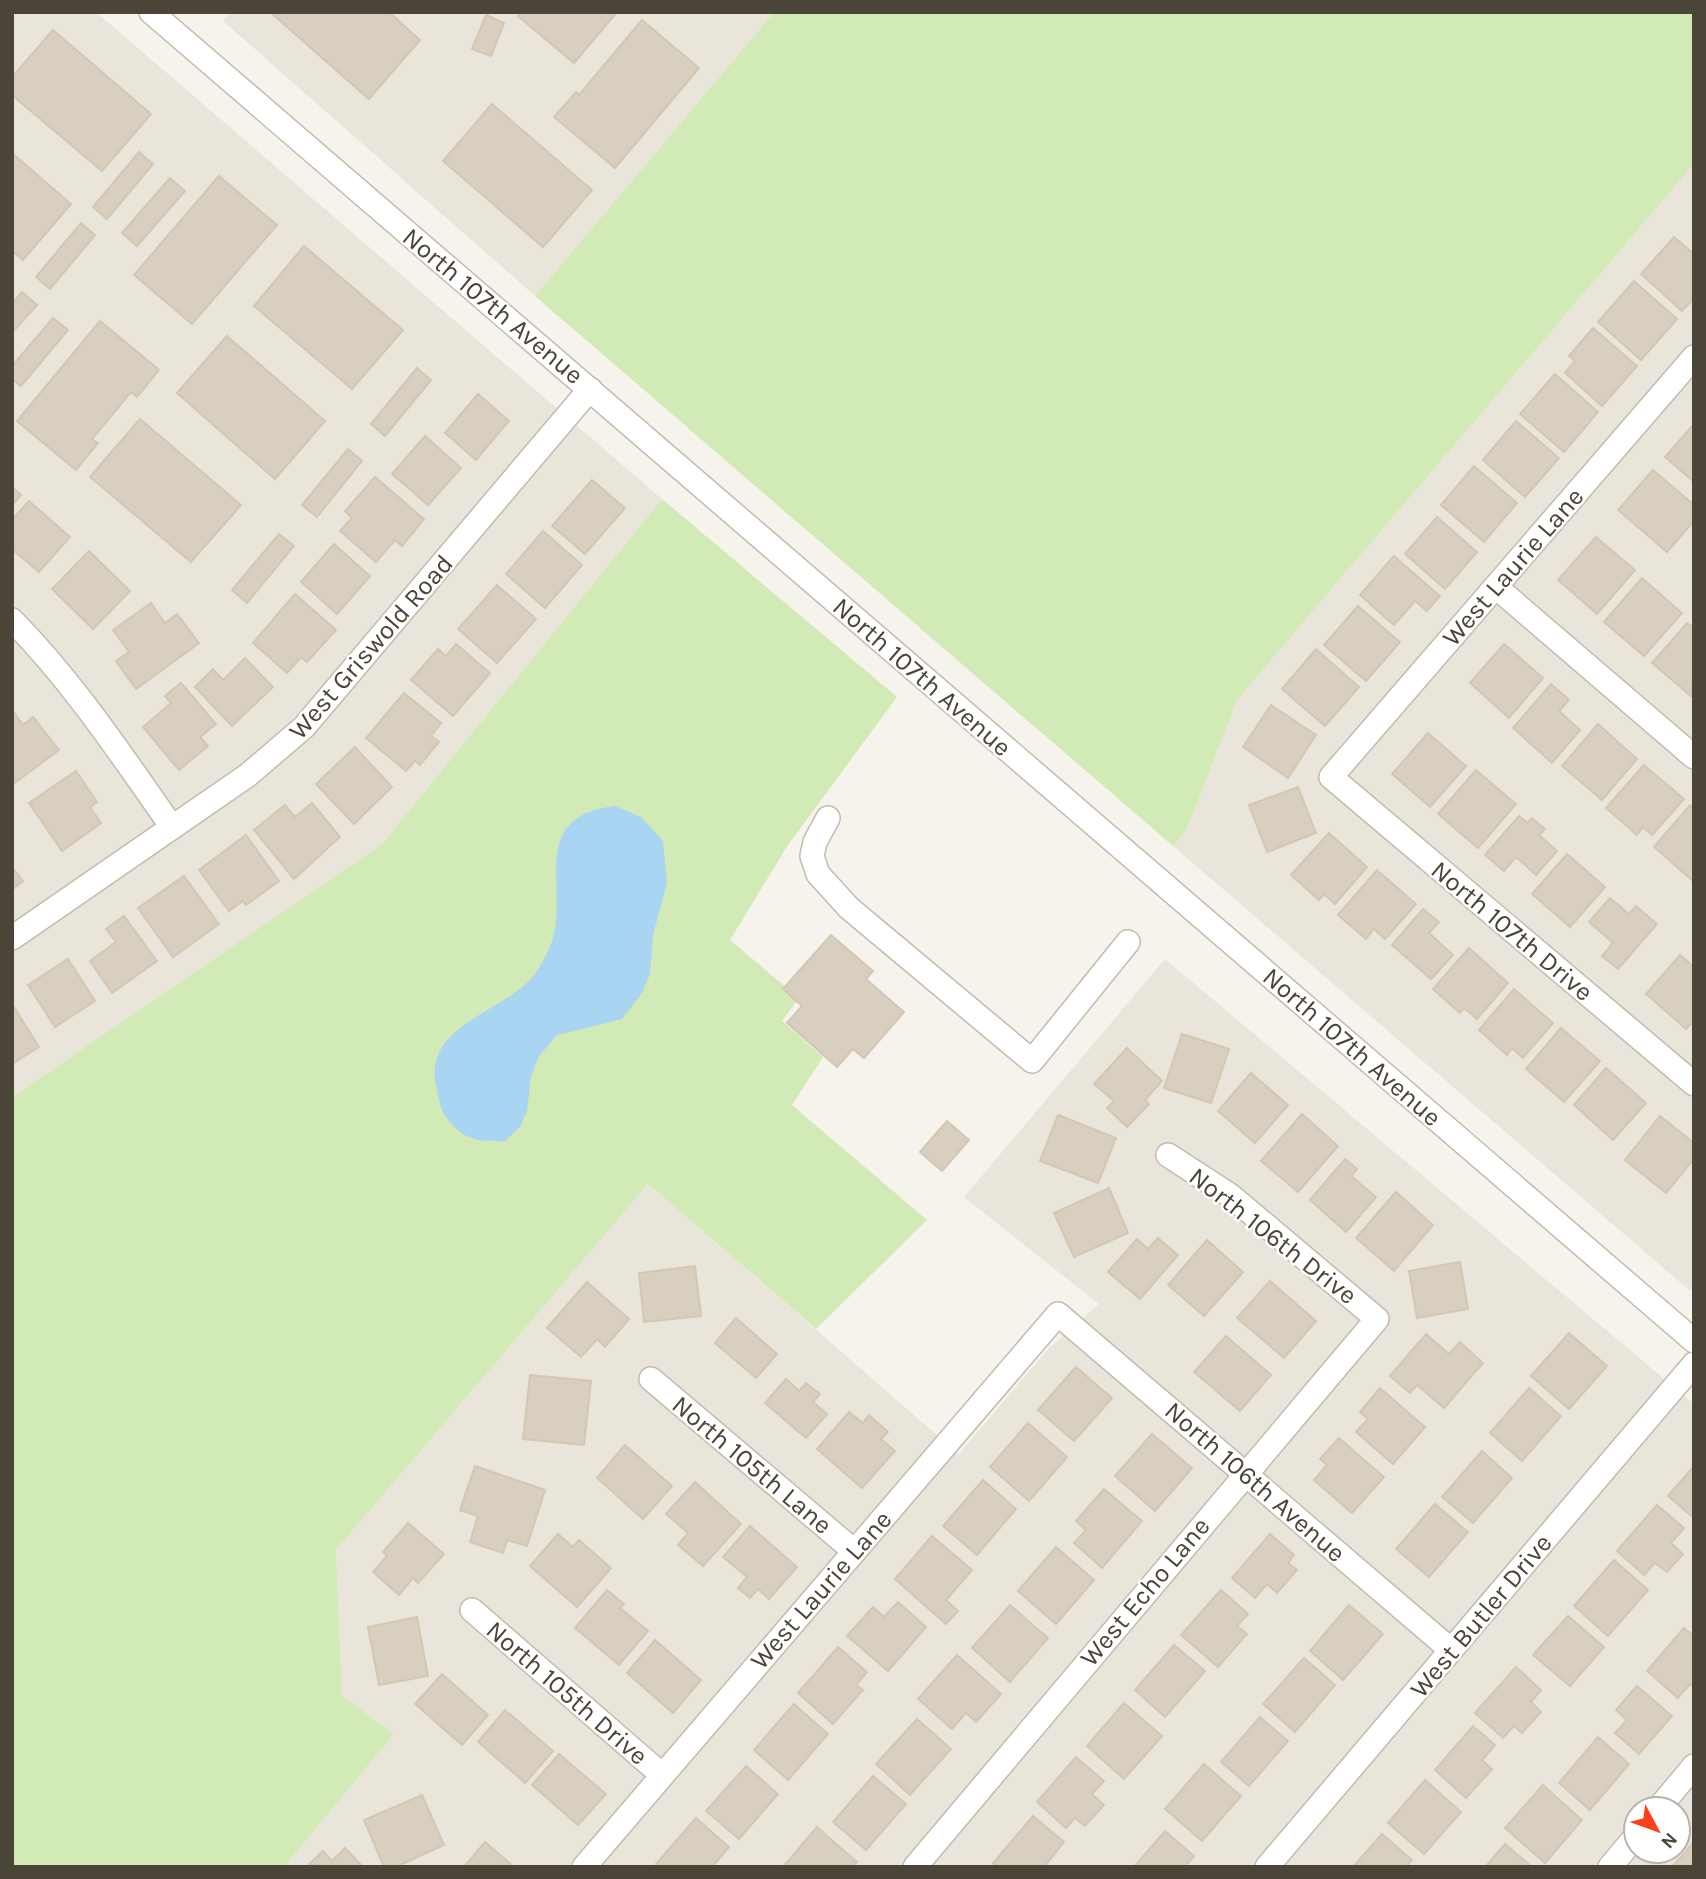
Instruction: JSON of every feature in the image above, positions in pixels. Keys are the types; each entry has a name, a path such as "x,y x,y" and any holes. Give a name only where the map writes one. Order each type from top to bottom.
{"street":[{"name":"North 107th Avenue","path":"151,12 1694,1341"},
{"name":"West Laurie Lane","path":"1331,777 1694,357"},
{"name":"West Griswold Road","path":"12,938 248,775 326,705 590,389"},
{"path":"1496,587 1694,757"},
{"path":"12,620 44,653 90,711 172,827"},
{"name":"North 107th Drive","path":"1331,777 1693,1085"},
{"path":"828,818 815,842 812,856 818,874 849,908 1032,1061 1128,942"},
{"name":"North 106th Drive","path":"1168,1155 1231,1196 1377,1319"},
{"name":"West Laurie Lane","path":"584,1867 1058,1314"},
{"name":"North 106th Avenue","path":"1058,1314 1451,1650"},
{"name":"West Echo Lane","path":"915,1867 1245,1472 1377,1319"},
{"name":"West Butler Drive","path":"1267,1867 1694,1364"},
{"name":"North 105th Lane","path":"651,1379 854,1551"},
{"name":"North 105th Drive","path":"472,1610 662,1775"},
{"path":"1670,1795 1694,1766"},
{"path":"1611,1867 1622,1853"}],"shaded area":[{"path":"12,12 96,12 662,499 382,844 12,1097"},
{"path":"230,12 774,12 535,296 223,21"},
{"path":"1694,164 1694,1289 1689,1290 1173,846 1187,829 1237,700"},
{"path":"1165,959 1694,1404 1694,1867 284,1867 394,1734 342,1695 336,1550 648,1184 959,1454 1049,1348 1099,1304 964,1197"}],"green space":[{"path":"774,12 1694,12 1694,164 1237,700 1187,829 1173,846 535,296"},
{"path":"662,499 897,697 788,845 730,940 799,998 782,1021 823,1057 792,1105 927,1220 816,1329 648,1184 336,1550 342,1695 394,1734 284,1867 12,1867 12,1097 382,844"}],"water":[{"path":"615,806 641,817 663,841 667,883 653,935 650,974 642,993 622,1019 557,1035 539,1056 531,1076 527,1111 520,1127 505,1141 485,1141 469,1137 455,1128 440,1106 435,1066 441,1050 451,1036 465,1024 514,993 534,976 548,951 555,930 556,862 560,842 569,826 586,813"}],"building":[{"path":"270,12 389,12 420,40 369,99"},
{"path":"521,12 617,12 574,63 518,16"},
{"path":"486,15 504,23 491,56 472,49"},
{"path":"642,20 699,68 615,168 554,117 576,92 579,95"},
{"path":"53,30 151,114 102,171 12,95 12,77"},
{"path":"492,104 592,190 543,247 443,161"},
{"path":"139,152 153,164 107,219 93,207"},
{"path":"12,153 71,204 23,260 12,251"},
{"path":"219,176 277,225 192,324 134,275"},
{"path":"170,178 185,191 137,246 122,233"},
{"path":"81,223 95,235 50,289 36,277"},
{"path":"1674,237 1694,254 1694,298 1682,311 1641,274"},
{"path":"304,246 403,330 352,389 254,306"},
{"path":"1634,281 1677,319 1641,360 1598,322"},
{"path":"22,292 37,305 12,333 12,304"},
{"path":"53,318 68,330 21,386 12,379 12,366"},
{"path":"100,321 159,370 137,397 131,392 92,439 98,443 76,470 17,421"},
{"path":"1593,328 1637,366 1602,406 1565,373 1575,361 1569,356"},
{"path":"227,336 325,421 275,479 177,393"},
{"path":"417,368 431,380 385,436 371,424"},
{"path":"1555,374 1598,412 1564,452 1520,414"},
{"path":"478,394 509,421 476,460 445,433"},
{"path":"140,419 241,505 191,562 90,477"},
{"path":"1516,421 1559,458 1525,497 1483,460"},
{"path":"1694,424 1694,482 1665,457"},
{"path":"425,436 461,468 428,505 392,474"},
{"path":"348,449 362,461 317,517 302,505"},
{"path":"1474,466 1517,503 1484,542 1441,505"},
{"path":"1653,470 1694,505 1694,521 1667,552 1618,510"},
{"path":"375,477 424,519 402,546 395,540 376,562 340,531 352,518 345,511"},
{"path":"592,480 625,508 585,554 552,526"},
{"path":"12,487 21,495 12,505"},
{"path":"29,501 70,537 39,572 12,549 12,520"},
{"path":"1437,517 1477,552 1445,589 1405,554"},
{"path":"543,531 582,565 545,608 506,574"},
{"path":"279,534 294,546 247,603 232,590"},
{"path":"1596,537 1635,570 1597,614 1558,580"},
{"path":"334,544 370,576 337,614 301,582"},
{"path":"89,551 130,591 93,629 52,589"},
{"path":"1394,556 1440,596 1427,611 1415,601 1394,625 1360,595"},
{"path":"1642,578 1682,613 1644,656 1604,622"},
{"path":"497,585 536,619 497,663 458,629"},
{"path":"295,594 336,630 307,662 301,657 287,673 253,643"},
{"path":"151,603 165,623 177,614 199,643 136,689 116,661 129,652 113,630"},
{"path":"1358,606 1400,642 1366,681 1324,645"},
{"path":"1687,623 1694,628 1692,697 1652,663"},
{"path":"456,644 490,673 453,716 411,680 438,649 446,656"},
{"path":"1504,644 1543,678 1509,718 1470,683"},
{"path":"1316,649 1359,687 1325,726 1282,689"},
{"path":"245,658 273,687 232,726 195,687 213,669 223,680"},
{"path":"181,683 216,724 200,737 208,746 179,770 143,727 171,703 165,696"},
{"path":"1551,684 1569,700 1559,711 1580,730 1552,763 1513,728"},
{"path":"404,693 441,723 431,736 439,742 420,765 415,761 406,771 366,738"},
{"path":"1271,705 1316,735 1288,778 1243,747"},
{"path":"12,710 23,725 33,717 59,750 12,785"},
{"path":"1598,724 1637,759 1602,800 1562,766"},
{"path":"1428,733 1466,766 1430,807 1392,774"},
{"path":"355,747 392,787 354,824 316,784"},
{"path":"1644,765 1684,799 1652,835 1643,827 1637,835 1606,808"},
{"path":"1476,770 1516,804 1478,848 1438,814"},
{"path":"76,771 97,802 90,807 101,823 62,851 29,803"},
{"path":"1298,787 1316,833 1267,852 1249,805"},
{"path":"312,803 340,837 294,879 254,830 285,805 295,817"},
{"path":"1690,805 1694,808 1693,881 1654,847"},
{"path":"1519,816 1527,823 1532,818 1545,829 1539,835 1557,851 1536,875 1516,857 1504,871 1485,855"},
{"path":"1329,833 1367,867 1335,904 1324,894 1319,900 1291,875"},
{"path":"246,835 279,881 246,905 243,901 229,911 199,870"},
{"path":"1567,854 1605,887 1570,927 1532,894"},
{"path":"12,867 23,881 12,890"},
{"path":"1377,870 1416,904 1385,939 1374,929 1366,939 1338,915"},
{"path":"184,876 219,924 173,957 138,908"},
{"path":"1610,898 1629,914 1636,906 1657,924 1618,969 1602,956 1613,943 1589,922"},
{"path":"1423,909 1439,922 1429,933 1453,955 1431,979 1392,945"},
{"path":"124,916 157,961 112,993 90,961 116,942 106,929"},
{"path":"831,935 873,971 866,979 904,1012 864,1058 853,1049 837,1067 787,1023 802,1006 783,989"},
{"path":"1469,948 1508,983 1477,1019 1464,1008 1460,1013 1433,989"},
{"path":"1680,955 1694,967 1694,1021 1686,1029 1646,994"},
{"path":"68,959 95,1001 55,1027 28,985"},
{"path":"1514,989 1553,1023 1523,1058 1512,1048 1507,1055 1479,1030"},
{"path":"12,1004 39,1047 12,1064"},
{"path":"1561,1028 1600,1061 1564,1102 1526,1069"},
{"path":"1182,1034 1229,1049 1211,1103 1164,1088"},
{"path":"1127,1048 1162,1081 1145,1100 1149,1104 1127,1127 1107,1108 1114,1101 1094,1084"},
{"path":"1606,1068 1646,1103 1613,1140 1574,1105"},
{"path":"1251,1073 1288,1105 1255,1143 1218,1111"},
{"path":"1302,1114 1338,1146 1298,1192 1261,1161"},
{"path":"1058,1115 1116,1138 1098,1183 1040,1161"},
{"path":"1660,1116 1694,1143 1694,1159 1666,1193 1625,1160"},
{"path":"947,1121 969,1140 942,1171 920,1152"},
{"path":"1345,1159 1357,1169 1351,1176 1376,1197 1346,1232 1310,1200"},
{"path":"1109,1188 1128,1233 1074,1257 1054,1213"},
{"path":"1396,1192 1433,1225 1394,1271 1356,1238"},
{"path":"1158,1238 1178,1255 1140,1299 1108,1272 1137,1239 1148,1249"},
{"path":"1207,1240 1243,1272 1204,1316 1168,1285"},
{"path":"1460,1262 1468,1309 1417,1318 1409,1271"},
{"path":"695,1266 701,1316 644,1322 639,1273"},
{"path":"1270,1281 1316,1321 1284,1358 1237,1318"},
{"path":"587,1282 629,1319 605,1347 597,1339 581,1357 547,1328"},
{"path":"736,1318 777,1354 756,1378 715,1343"},
{"path":"1569,1333 1607,1366 1569,1409 1531,1376"},
{"path":"1426,1334 1449,1354 1460,1342 1483,1363 1444,1408 1417,1385 1410,1393 1390,1376"},
{"path":"1226,1336 1271,1375 1240,1411 1194,1372"},
{"path":"1076,1367 1112,1398 1074,1441 1038,1410"},
{"path":"530,1375 591,1381 584,1445 523,1439"},
{"path":"786,1379 799,1391 806,1383 820,1394 813,1402 827,1414 806,1438 765,1403"},
{"path":"1380,1388 1425,1427 1393,1464 1356,1432 1368,1419 1360,1412"},
{"path":"1529,1388 1561,1416 1522,1461 1490,1433"},
{"path":"849,1412 863,1423 869,1415 888,1432 881,1439 895,1451 862,1488 817,1449"},
{"path":"1028,1423 1067,1457 1029,1501 990,1467"},
{"path":"1152,1434 1192,1468 1155,1511 1115,1476"},
{"path":"1339,1438 1384,1477 1352,1513 1314,1480 1327,1465 1320,1459"},
{"path":"625,1445 672,1486 643,1519 597,1478"},
{"path":"1482,1451 1512,1478 1473,1523 1442,1497"},
{"path":"475,1466 545,1490 527,1546 507,1540 503,1553 470,1542 478,1516 460,1510"},
{"path":"1694,1466 1694,1518 1668,1496"},
{"path":"983,1480 1016,1509 977,1555 943,1526"},
{"path":"695,1482 741,1524 703,1566 678,1545 688,1533 666,1514"},
{"path":"1104,1489 1142,1521 1102,1568 1074,1543 1086,1530 1076,1521"},
{"path":"1435,1504 1468,1532 1429,1577 1396,1549"},
{"path":"1657,1505 1684,1528 1671,1543 1683,1554 1667,1572 1655,1563 1644,1575 1617,1551"},
{"path":"408,1523 444,1554 418,1583 413,1578 399,1595 373,1572 387,1556 383,1552"},
{"path":"750,1526 797,1567 769,1599 758,1589 750,1598 738,1588 747,1577 723,1557"},
{"path":"558,1534 573,1547 579,1540 611,1568 577,1607 530,1566"},
{"path":"1270,1534 1294,1555 1288,1563 1297,1570 1277,1593 1267,1584 1255,1598 1232,1578"},
{"path":"932,1536 972,1570 946,1600 958,1611 946,1624 895,1579"},
{"path":"1056,1547 1094,1580 1056,1624 1018,1591"},
{"path":"1614,1560 1648,1590 1608,1636 1574,1606"},
{"path":"607,1590 624,1604 620,1608 648,1631 619,1665 575,1628"},
{"path":"1221,1590 1248,1614 1237,1626 1247,1634 1218,1667 1181,1635"},
{"path":"898,1602 926,1627 888,1671 847,1636 873,1607 884,1617"},
{"path":"1010,1605 1048,1638 1010,1682 972,1648"},
{"path":"1349,1605 1383,1634 1343,1680 1310,1651"},
{"path":"1568,1616 1604,1647 1570,1686 1533,1655"},
{"path":"417,1617 428,1676 379,1685 368,1627"},
{"path":"1684,1628 1694,1636 1694,1687 1690,1684 1678,1698 1647,1671"},
{"path":"655,1640 701,1680 673,1713 627,1673"},
{"path":"1174,1645 1205,1671 1165,1717 1135,1690"},
{"path":"838,1647 867,1672 856,1685 863,1690 833,1724 798,1693"},
{"path":"957,1655 1001,1694 976,1722 966,1713 952,1729 918,1699"},
{"path":"1304,1658 1335,1685 1295,1732 1263,1704"},
{"path":"1516,1667 1541,1690 1531,1702 1541,1712 1522,1733 1514,1726 1503,1738 1475,1713"},
{"path":"442,1674 488,1715 462,1745 415,1704"},
{"path":"1637,1686 1672,1716 1639,1754 1615,1733 1627,1720 1616,1710"},
{"path":"1124,1703 1162,1736 1124,1779 1087,1746"},
{"path":"794,1704 828,1734 788,1780 754,1750"},
{"path":"505,1710 553,1751 525,1783 478,1742"},
{"path":"1260,1717 1288,1741 1249,1786 1221,1762"},
{"path":"917,1719 951,1749 910,1795 876,1764"},
{"path":"1473,1726 1495,1745 1482,1760 1492,1769 1466,1798 1435,1770"},
{"path":"1598,1737 1629,1764 1590,1810 1559,1783"},
{"path":"559,1754 606,1794 578,1825 532,1785"},
{"path":"1076,1757 1104,1781 1092,1794 1104,1805 1085,1826 1075,1818 1066,1828 1037,1802"},
{"path":"1204,1764 1241,1796 1202,1841 1165,1809"},
{"path":"746,1766 778,1794 739,1839 706,1811"},
{"path":"873,1776 906,1804 866,1850 833,1822"},
{"path":"1425,1780 1461,1812 1424,1854 1388,1823"},
{"path":"1543,1785 1582,1820 1545,1863 1505,1828"},
{"path":"422,1795 444,1845 396,1867 384,1867 364,1820"},
{"path":"1033,1816 1064,1842 1044,1867 998,1867 993,1863"},
{"path":"696,1818 729,1847 712,1867 659,1867 656,1864"},
{"path":"817,1827 857,1862 853,1867 783,1867"},
{"path":"1165,1831 1194,1856 1185,1867 1134,1867"},
{"path":"1382,1834 1412,1860 1406,1867 1353,1867"},
{"path":"485,1842 514,1867 464,1867"},
{"path":"1694,1842 1694,1867 1672,1867 1692,1865"},
{"path":"1505,1844 1532,1867 1485,1867"},
{"path":"345,1848 363,1867 308,1865 323,1851 332,1861"}]}
